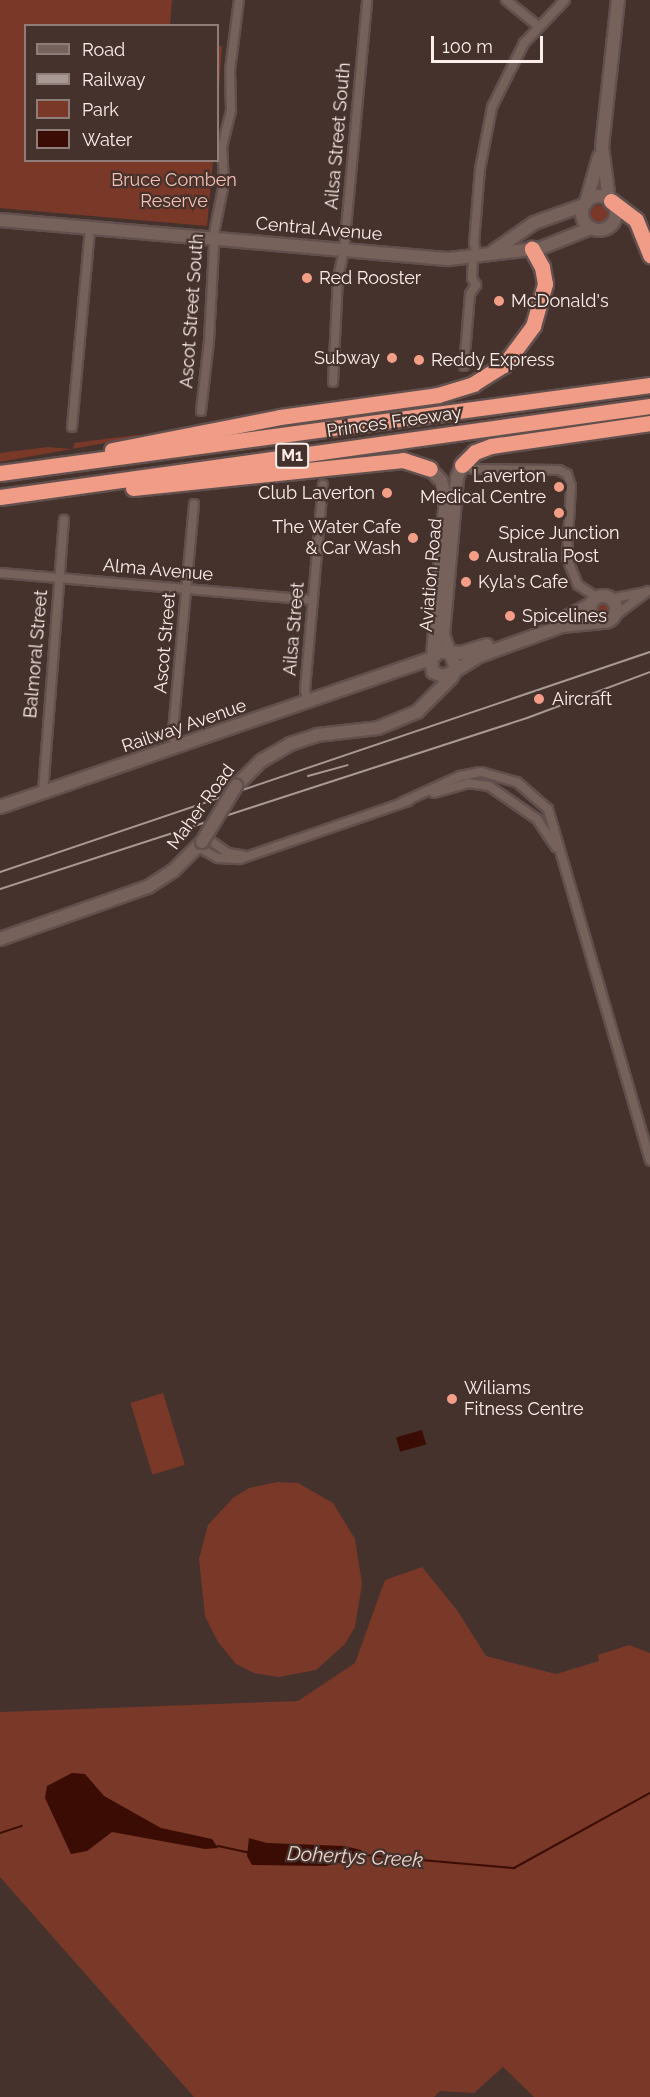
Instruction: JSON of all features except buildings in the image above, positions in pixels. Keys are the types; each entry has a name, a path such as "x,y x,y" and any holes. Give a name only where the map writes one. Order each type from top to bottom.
{"highway":[{"path":"610,201 636,220 650,255"},
{"path":"33,468 150,441 438,395 473,384 504,365 533,326 545,284 542,267 532,249"},
{"name":"Princes Freeway","path":"0,473 650,385"},
{"name":"Princes Freeway","path":"0,499 650,406"},
{"path":"462,465 475,452 491,446 650,423"},
{"path":"0,499 393,461 412,461 430,469"}],"street":[{"name":"Ascot Street South","path":"201,411 210,340 214,238 224,183 222,147 231,110 230,70 239,0"},
{"name":"Ailsa Street South","path":"333,382 338,277 344,250 367,0"},
{"path":"506,0 538,26"},
{"path":"464,366 470,294 476,285 472,278 474,243 488,122 505,76 538,26 565,0"},
{"path":"602,147 610,201 616,210 612,224 604,229 591,228 583,218 602,147 618,0"},
{"path":"585,204 597,197 610,201"},
{"name":"Central Avenue","path":"490,253 532,225 585,204"},
{"name":"Central Avenue","path":"0,220 344,250 475,257 490,253 532,249 591,228"},
{"path":"532,225 527,238 532,249"},
{"path":"72,427 90,228"},
{"path":"462,465 473,470 559,470 569,476 567,558 575,581 592,600 592,616 607,620"},
{"name":"Aviation Road","path":"432,658 449,519 457,478 462,465"},
{"name":"Aviation Road","path":"430,469 444,488 449,519"},
{"name":"Ailsa Street","path":"308,703 313,600 323,485"},
{"name":"Ascot Street","path":"175,748 173,731 194,504"},
{"name":"Balmoral Street","path":"43,792 64,520"},
{"name":"Alma Avenue","path":"0,573 313,600"},
{"name":"Aviation Road","path":"442,591 443,638 449,651"},
{"path":"434,673 442,676 478,656 562,626 607,620 649,591"},
{"path":"400,720 434,673 432,658 440,651 467,652 570,617 592,600 601,597 610,599 649,591"},
{"path":"607,620 616,610 610,599"},
{"path":"449,651 456,661 454,671"},
{"name":"Railway Avenue","path":"0,807 308,703 432,658"},
{"name":"Maher Road","path":"0,939 148,887 173,871 204,842 236,786 261,761 290,744 317,735 378,728 400,720 420,709 454,671"},
{"name":"Railway Avenue","path":"380,678 434,673"},
{"path":"204,842 226,860 255,853 403,802 475,772 494,774 525,788 550,813 560,856 650,1160"},
{"path":"403,802 476,783 489,786 514,802 545,827 560,856"},
{"path":"514,802 525,788"}],"green space":[{"name":"Bruce Comben Reserve","path":"0,0 172,0 170,24 24,24 24,162 213,162 207,226 0,208"},
{"path":"219,46 222,46 219,90"},
{"path":"599,205 605,208 608,214 605,220 599,223 593,220 590,214 593,208"},
{"path":"149,435 73,449 74,443"},
{"path":"48,447 72,449 0,462 0,453"},
{"path":"601,602 607,602 611,609 607,616 601,616 597,612 597,606"},
{"path":"163,1393 185,1465 152,1475 130,1403"},
{"path":"277,1482 298,1483 333,1503 355,1539 362,1584 355,1627 345,1644 316,1670 279,1677 254,1673 236,1664 218,1642 205,1616 199,1559 208,1525 233,1498 249,1488"},
{"path":"422,1567 457,1610 486,1656 556,1674 599,1661 598,1655 629,1645 650,1653 650,2097 534,2097 503,2067 474,2093 440,2091 434,2097 194,2097 0,1877 0,1712 298,1701 355,1663 385,1580"}],"water":[{"path":"422,1430 426,1444 400,1452 396,1437"},
{"path":"72,1773 85,1774 104,1796 161,1828 212,1839 218,1848 205,1849 112,1832 87,1851 71,1854 45,1798 47,1786"},
{"path":"249,1838 267,1843 344,1846 361,1850 366,1856 326,1866 252,1865 247,1856"}],"waterway":[{"name":"Dohertys Creek","path":"364,1855 514,1868 650,1793"},
{"name":"Dohertys Creek","path":"0,1833 22,1826"},
{"name":"Dohertys Creek","path":"218,1846 247,1852"}],"railway":[{"path":"0,872 650,652"},
{"path":"0,889 527,718 650,672"},
{"path":"308,776 348,765"}],"place":[{"name":"Red Rooster","path":"307,278"},
{"name":"McDonald's","path":"499,301"},
{"name":"Subway","path":"392,358"},
{"name":"Reddy Express","path":"419,360"},
{"name":"Laverton Medical Centre","path":"559,487"},
{"name":"Club Laverton","path":"387,493"},
{"name":"Spice Junction","path":"559,513"},
{"name":"The Water Cafe & Car Wash","path":"413,538"},
{"name":"Australia Post","path":"474,556"},
{"name":"Kyla's Cafe","path":"466,582"},
{"name":"Spicelines","path":"510,616"},
{"name":"Aircraft","path":"539,699"},
{"name":"Wiliams Fitness Centre","path":"452,1399"}]}
